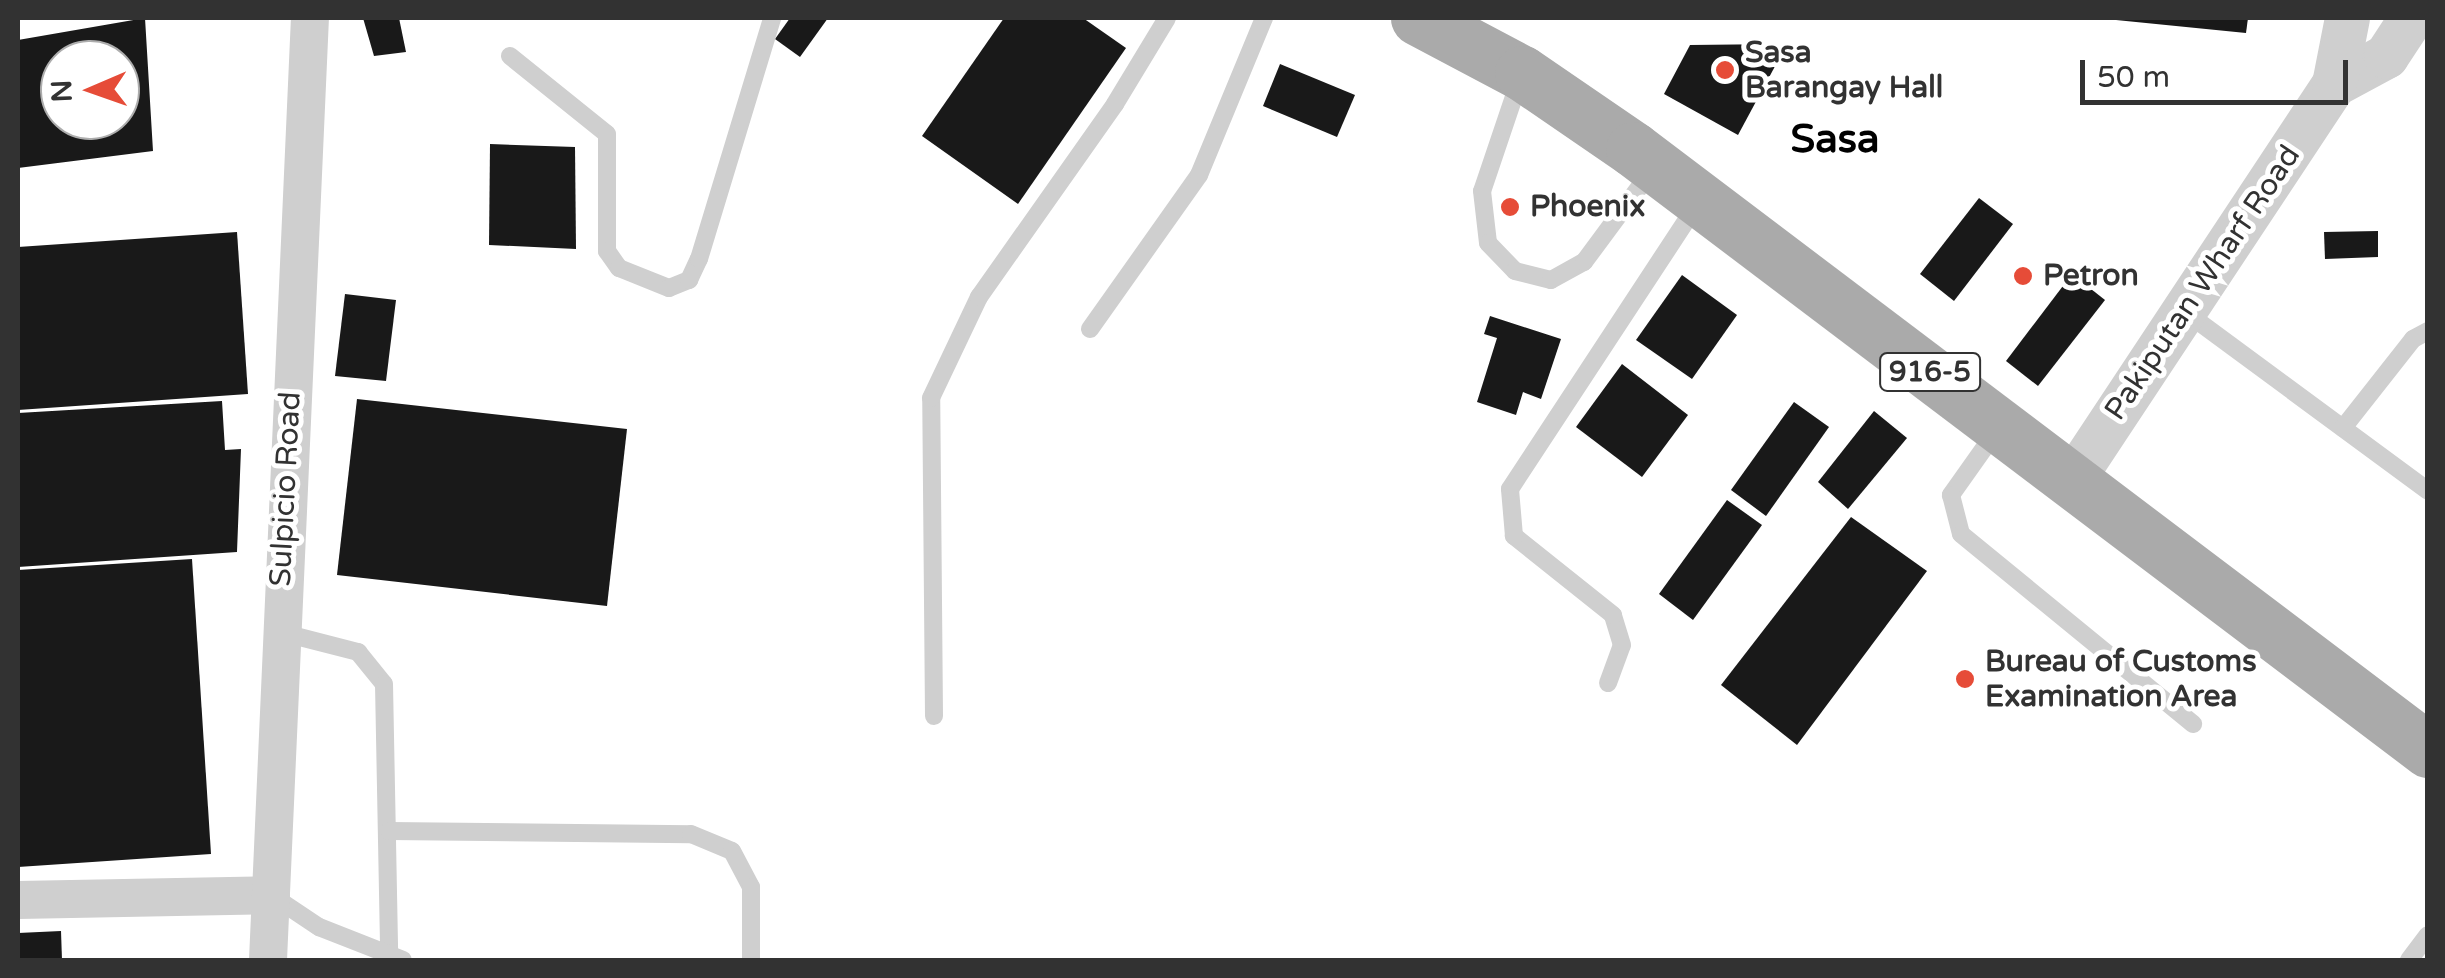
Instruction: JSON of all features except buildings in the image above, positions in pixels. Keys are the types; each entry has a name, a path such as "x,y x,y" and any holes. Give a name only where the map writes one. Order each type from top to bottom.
{"main road":[{"name":"916-5","path":"1418,18 1522,73 1656,166 2428,750"}],"street":[{"name":"Sulpicio Road","path":"268,960 278,631 310,18"},
{"name":"Pakiputan Wharf Road","path":"2071,481 2334,84 2347,18"},
{"name":"Pakiputan Wharf Road","path":"2334,84 2386,56 2411,18"},
{"path":"18,900 270,894"}],"lane":[{"path":"510,56 607,134 607,251 618,268 669,288 688,280 699,259 772,18"},
{"path":"934,716 930,398 979,296 1115,104 1167,18"},
{"path":"1090,329 1199,176 1264,18"},
{"path":"1522,73 1482,190 1488,242 1516,271 1552,280 1584,262 1656,166"},
{"path":"1608,683 1622,645 1619,628 1600,604 1514,536 1510,489 1701,199"},
{"path":"2184,311 2428,491"},
{"path":"2343,428 2428,331"},
{"path":"2000,426 1952,495 1961,534 2193,724"},
{"path":"270,894 319,927 396,958 384,684 358,652 278,631"},
{"path":"389,831 690,834 732,851 751,887 751,960"},
{"path":"2410,960 2428,935"}],"place":[{"name":"Sasa Barangay Hall","path":"1725,70"},
{"name":"Phoenix","path":"1510,207"},
{"name":"Petron","path":"2023,276"},
{"name":"Bureau of Customs Examination Area","path":"1965,679"}],"district":[{"name":"Sasa","path":"1835,139"}]}
